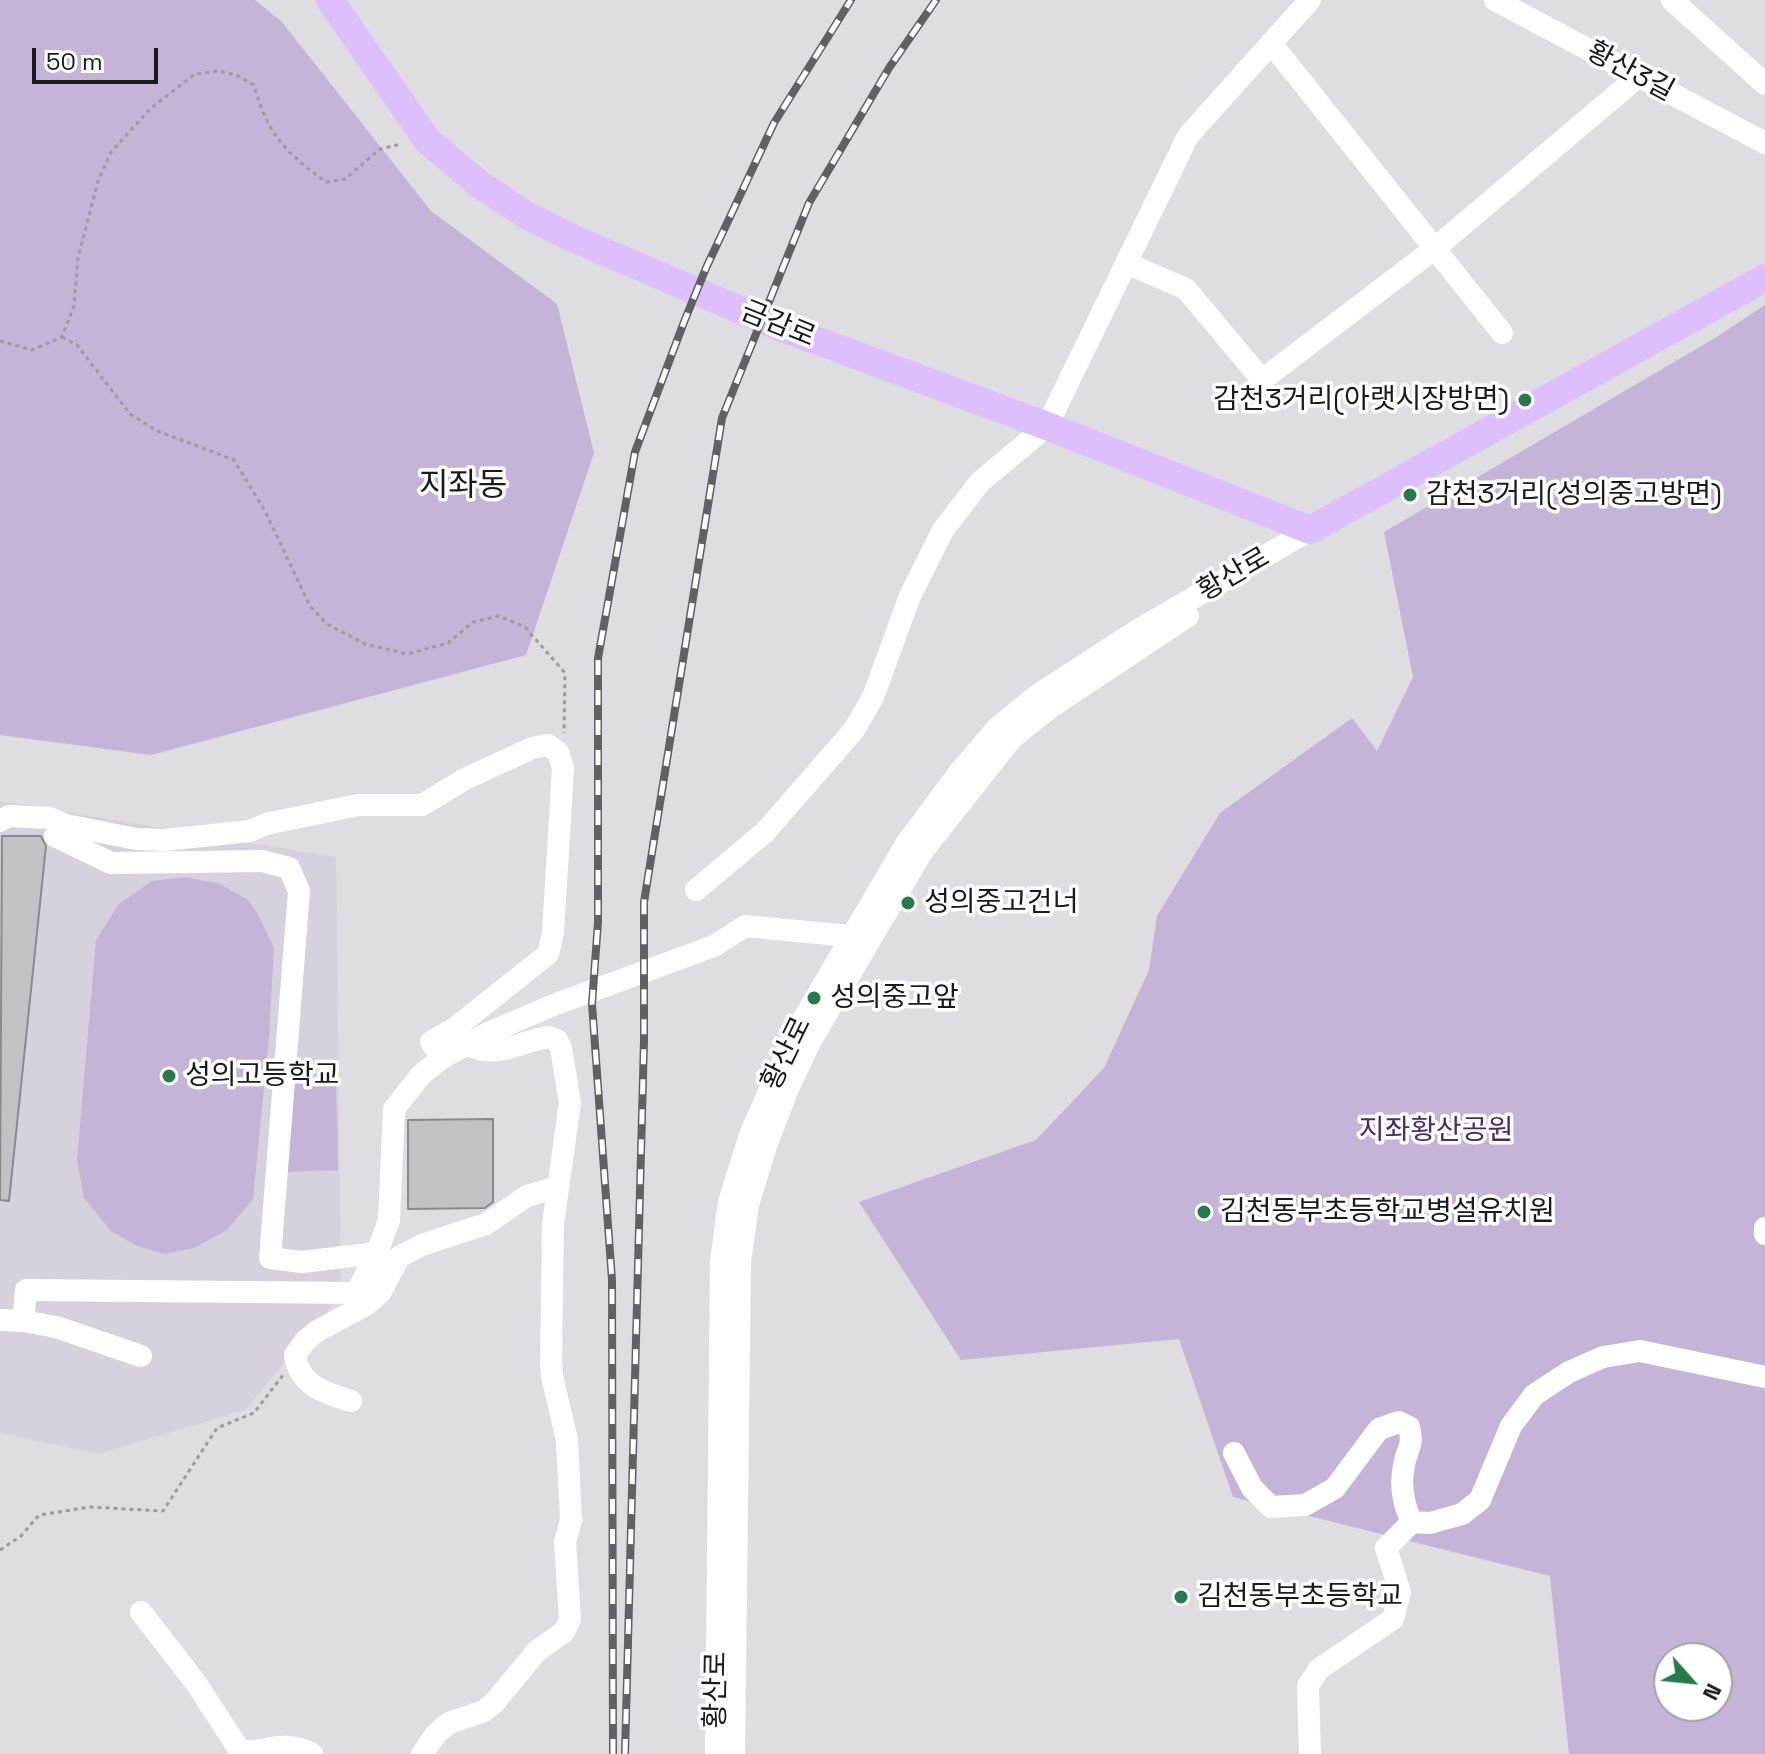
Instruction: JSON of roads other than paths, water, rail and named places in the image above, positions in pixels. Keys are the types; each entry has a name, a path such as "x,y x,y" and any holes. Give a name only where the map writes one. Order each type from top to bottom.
{"main road":[{"name":"금감로","path":"330,0 427,140 479,184 514,207 572,238 780,327 1047,426 1310,530"},
{"name":"황산로","path":"1310,530 1765,278"}],"street":[{"path":"696,890 765,832 854,730 873,697 910,596 943,530 980,482 1047,426 1188,136 1310,0"},
{"name":"황산3길","path":"1495,0 1765,143"},
{"path":"1672,0 1765,84"},
{"path":"1271,43 1502,333"},
{"path":"1126,263 1186,289 1262,380 1434,249 1639,76"},
{"name":"황산로","path":"716,1754 721,1262 729,1202 750,1135 794,1035 906,844 998,727 1039,694 1127,637 1310,530"},
{"name":"황산로","path":"734,1754 740,1262 748,1205 766,1146 810,1042 922,852 1012,738 1051,707 1149,643 1310,530"},
{"path":"0,821 9,816 49,818 66,825 136,839 165,840 250,831 266,824 358,805 422,805 465,779 532,748 548,745 556,751 563,768 553,933 548,954 455,1028 431,1042 442,1058"},
{"path":"55,836 111,863 262,861 289,868 299,891 270,1258 302,1262 377,1253"},
{"path":"141,1356 56,1327 11,1321 26,1290 356,1293 377,1253 389,1220 394,1109 421,1075 442,1058 556,1004 714,946 745,926 850,936"},
{"path":"422,1754 436,1734 449,1723 484,1711 494,1703 537,1651 564,1632 570,1619 565,1542 571,1520 567,1440 551,1360 552,1257 570,1103 561,1048 557,1040 549,1037 494,1052 467,1045"},
{"path":"351,1401 323,1393 302,1377 295,1355 305,1341 317,1331 366,1305 380,1293 399,1257 422,1245 486,1224 527,1196 558,1187"},
{"path":"1310,1754 1308,1686 1319,1669 1393,1619 1400,1592 1386,1548 1412,1522 1430,1523 1462,1514 1480,1500 1511,1426 1534,1395 1569,1372 1603,1357 1640,1351 1765,1377"},
{"path":"1234,1453 1252,1488 1271,1507 1305,1505 1335,1488 1379,1429 1399,1422 1409,1427 1412,1441 1403,1466 1404,1506 1412,1522"},
{"path":"141,1612 196,1683 240,1751 251,1753 271,1747 297,1747 312,1754"}],"railway":[{"path":"613,1754 612,1280 592,1004 598,922 598,658 635,452 684,322 774,123 851,0"},
{"path":"625,1754 644,1040 644,902 722,418 809,203 889,68 936,0"}],"place":[{"name":"감천3거리(아랫시장방면)","path":"1525,400"},
{"name":"감천3거리(성의중고방면)","path":"1410,495"},
{"name":"성의중고건너","path":"908,903"},
{"name":"성의중고앞","path":"814,998"},
{"name":"성의고등학교","path":"169,1076"},
{"name":"김천동부초등학교병설유치원","path":"1204,1212"},
{"name":"김천동부초등학교","path":"1181,1597"}],"district":[{"name":"지좌동","path":"463,486"}],"park label":[{"name":"지좌황산공원","path":"1436,1131"}]}
